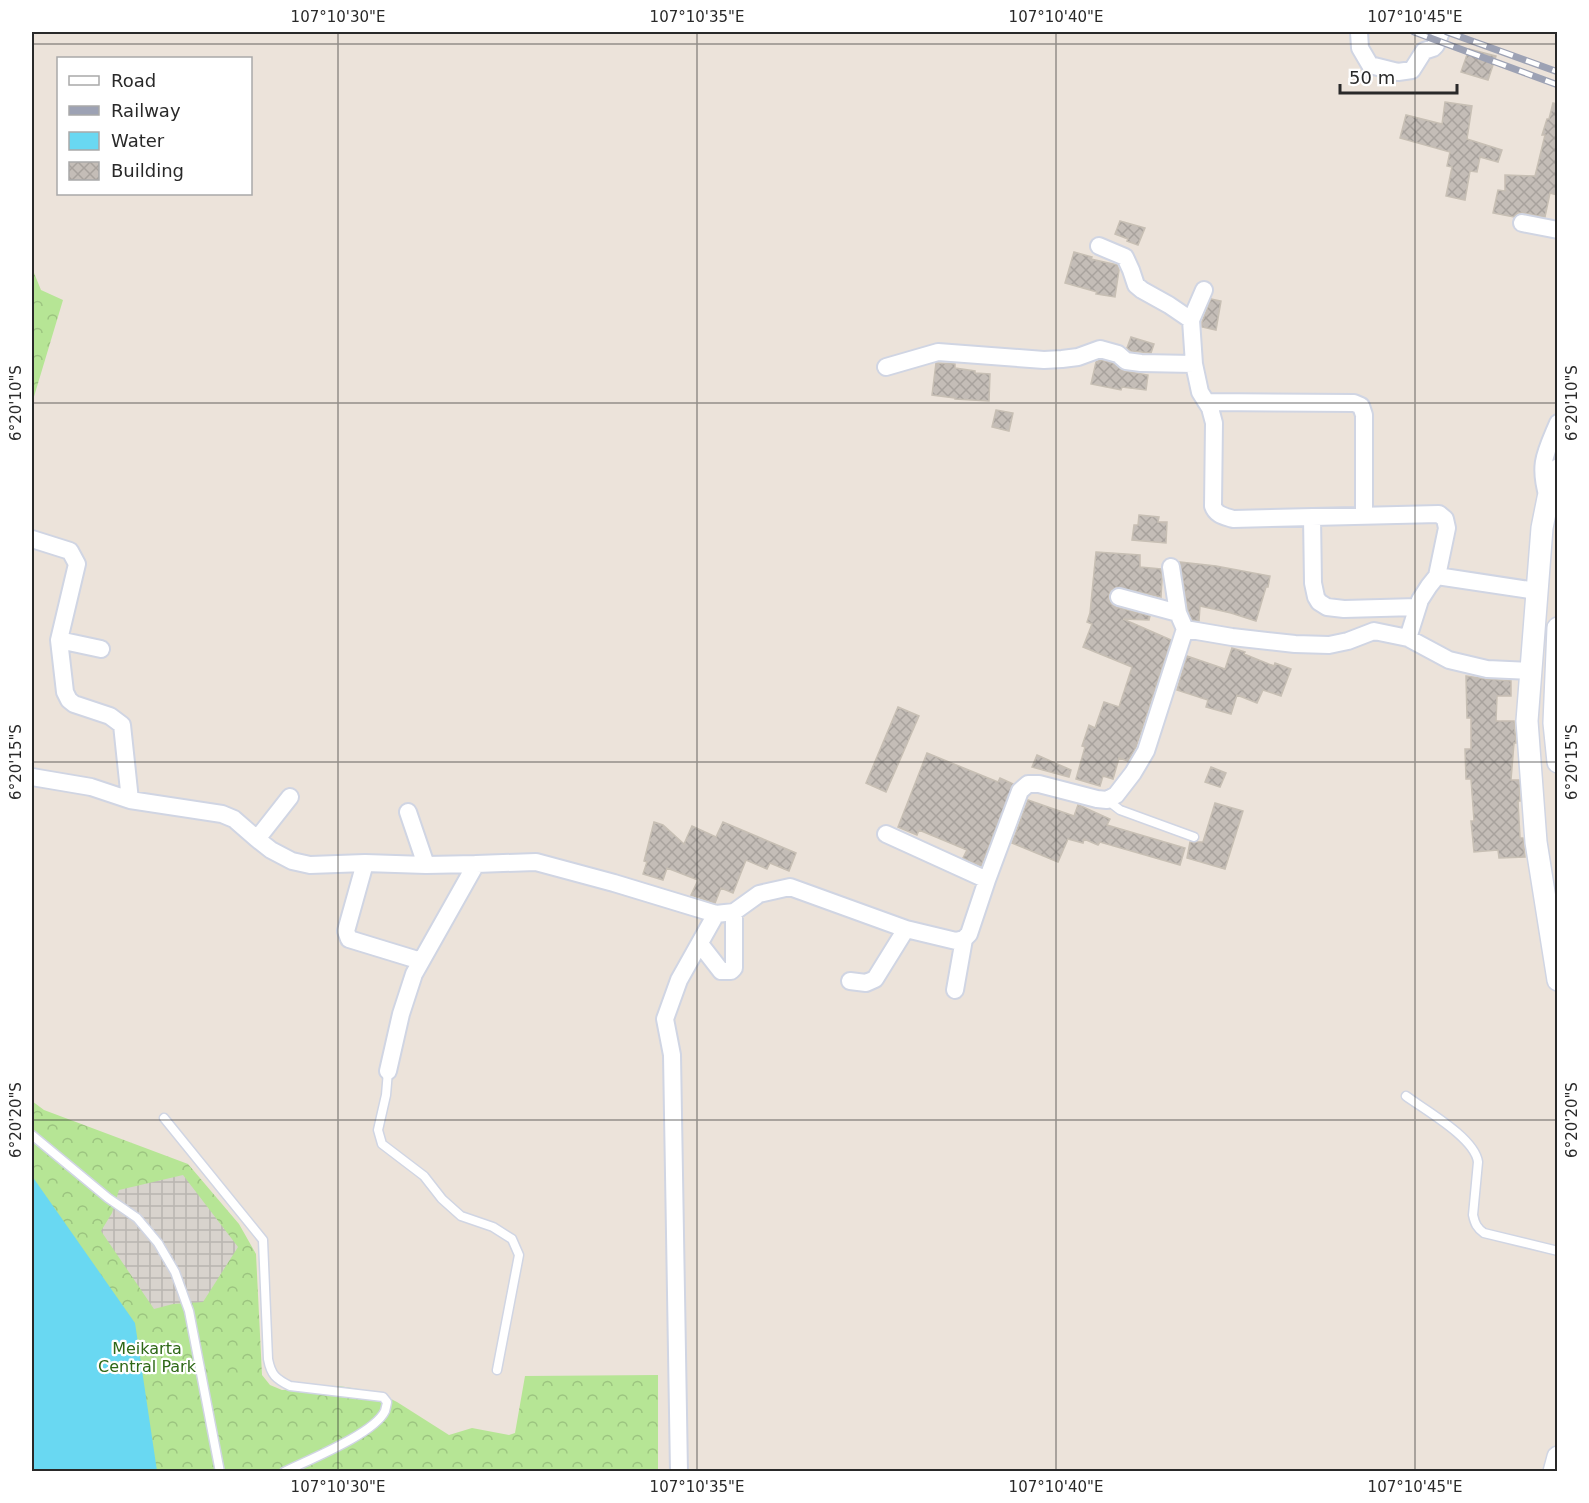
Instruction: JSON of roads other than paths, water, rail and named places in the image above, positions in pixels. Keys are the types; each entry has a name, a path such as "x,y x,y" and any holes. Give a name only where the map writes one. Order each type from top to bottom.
{"street":[{"path":"1359,32 1360,48 1370,64 1398,72 1412,70 1424,51 1436,45 1441,32"},
{"path":"1522,223 1557,230"},
{"path":"1099,246 1125,257 1136,285 1191,320"},
{"path":"1204,290 1191,320 1194,364 1200,392 1210,408 1214,423 1213,506 1215,511 1233,519 1439,514 1445,519 1447,528 1437,576 1417,607 1408,638"},
{"path":"886,367 938,352 1044,360 1078,357 1100,349 1118,354 1126,361 1194,364"},
{"path":"1206,402 1354,403 1361,406 1364,415 1364,515"},
{"path":"1548,498 1543,481 1543,465 1557,423"},
{"path":"1557,471 1548,498 1542,528 1527,722 1536,842 1557,980"},
{"path":"1312,517 1313,583 1319,602 1327,607 1344,609 1417,607"},
{"path":"32,539 70,550 76,564 59,640 65,692 74,704 110,716 122,724 130,800"},
{"path":"32,777 91,787 130,800 222,814 234,819 271,850 292,861 310,865 536,862 716,914 734,912 759,894 790,887 906,928 956,941 964,939 969,934 1020,791 1028,784 1039,784 1097,800 1107,800 1116,795 1146,751 1185,629 1178,612 1172,567"},
{"path":"1437,576 1536,591"},
{"path":"1119,597 1178,612"},
{"path":"1557,628 1554,723 1557,762"},
{"path":"1185,629 1295,644 1329,645 1348,641 1374,631 1408,638 1449,660 1487,669 1531,671"},
{"path":"59,640 101,649"},
{"path":"257,840 290,797"},
{"path":"408,812 426,865"},
{"path":"886,834 987,880"},
{"path":"365,863 346,931 349,939 421,961"},
{"path":"388,1071 401,1014 414,974 476,864"},
{"path":"700,944 721,971 731,971 734,968 734,912"},
{"path":"679,1472 672,1055 664,1019 679,980 716,914"},
{"path":"850,981 866,983 875,979 906,928"},
{"path":"955,990 964,939"},
{"path":"1554,1472 1557,1457"}],"lane":[{"path":"1107,800 1119,810 1194,837"},
{"path":"388,1071 386,1095 378,1130 382,1144 424,1176 442,1199 461,1216 493,1227 512,1239 519,1255 497,1370"},
{"path":"1406,1096 1461,1135 1473,1149 1478,1162 1473,1215 1478,1228 1484,1233 1557,1251"},
{"path":"164,1118 263,1240 270,1371 290,1386 383,1397 387,1402 385,1411 379,1419 351,1440 284,1472"},
{"path":"32,1135 108,1198 138,1218 158,1243 176,1272 189,1311 220,1472"}],"water":[{"path":"32,1176 135,1323 157,1471 32,1471"}],"railway":[{"path":"1414,32 1558,85"},
{"path":"1447,32 1558,72"}],"park label":[{"name":"Meikarta Central Park","path":"147,1357"}]}
